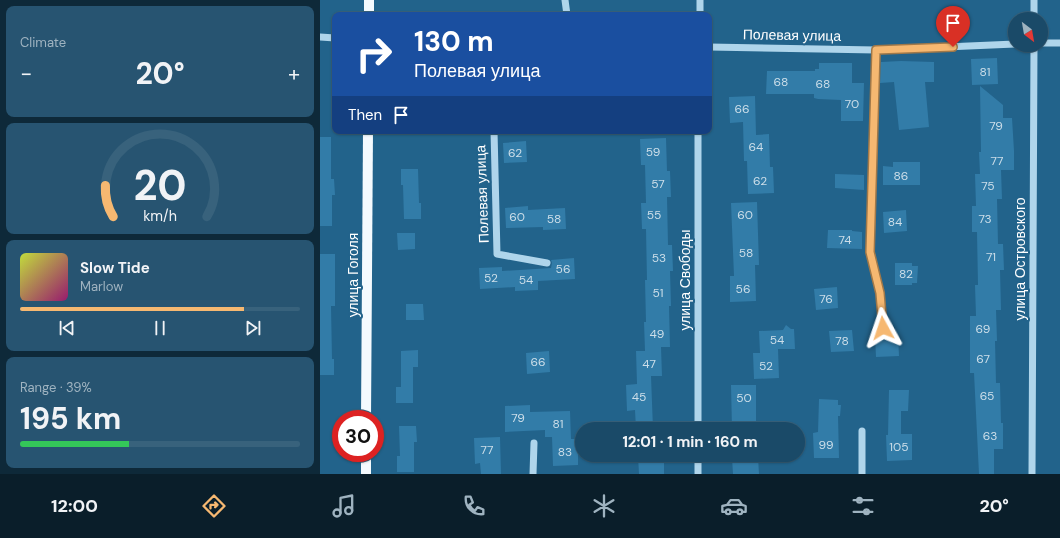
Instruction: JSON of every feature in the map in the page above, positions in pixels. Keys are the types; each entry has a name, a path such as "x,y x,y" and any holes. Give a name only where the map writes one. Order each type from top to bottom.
{"main road":[{"path":"369,0 369,12"},
{"name":"улица Гоголя","path":"366,410 368,134"},
{"path":"366,462 366,474"}],"street":[{"path":"566,0 567,12"},
{"path":"700,0 700,12"},
{"path":"1034,0 1034,12"},
{"path":"320,37 332,38"},
{"path":"1048,44 1060,43"},
{"name":"Полевая улица","path":"712,47 876,50 1008,44"},
{"path":"876,50 870,252 880,293 883,328"},
{"name":"улица Островского","path":"1032,474 1034,52"},
{"name":"Полевая улица","path":"494,134 497,254 547,263"},
{"name":"улица Свободы","path":"698,134 698,422"},
{"path":"862,430 862,474"},
{"path":"532,474 534,442"},
{"path":"698,462 698,474"}],"building":[{"path":"997,58 998,84 972,85 971,59"},
{"path":"881,62 934,62 934,82 925,82 929,127 899,130 894,82 880,83"},
{"path":"819,63 852,63 852,83 864,83 863,121 841,121 841,100 818,99 814,98 814,94 766,94 767,71 815,71 815,69 819,69"},
{"path":"980,86 1003,105 1003,118 1012,118 1014,151 1014,170 1001,170 1002,199 997,199 998,244 1003,244 1004,270 1000,270 1001,310 996,310 996,383 1000,383 1003,449 994,449 994,474 979,474 974,373 970,373 970,316 976,316 975,285 978,285 977,232 972,232 972,206 976,206 975,174 980,174"},
{"path":"755,96 756,135 769,134 770,167 773,167 774,193 748,194 747,161 744,161 743,122 730,123 729,97"},
{"path":"320,137 331,137 331,179 334,179 335,195 332,195 332,226 320,226"},
{"path":"666,138 667,171 670,171 671,197 667,197 668,245 672,245 673,271 670,271 670,347 661,347 662,376 651,376 653,422 636,422 635,410 627,411 626,385 637,384 636,351 645,351 645,280 647,280 646,229 642,229 641,203 646,203 645,165 641,165 640,139"},
{"path":"526,141 527,162 504,163 503,143"},
{"path":"893,162 920,162 920,185 883,185 883,166 893,167"},
{"path":"401,169 418,169 421,219 404,219"},
{"path":"835,174 864,175 864,190 835,188"},
{"path":"757,202 759,265 755,265 756,301 730,302 730,276 734,276 731,203"},
{"path":"528,206 528,210 565,208 566,229 543,230 543,227 506,228 505,208"},
{"path":"906,210 907,231 884,233 883,212"},
{"path":"828,230 852,230 862,232 862,249 827,248"},
{"path":"397,233 415,233 415,249 398,250"},
{"path":"320,254 335,254 335,306 331,306 332,359 334,359 334,375 320,375"},
{"path":"574,258 575,279 538,281 538,290 515,291 515,287 480,289 479,268 502,267 502,271 551,268 551,260"},
{"path":"895,263 912,263 912,266 918,266 917,283 912,283 912,285 895,285"},
{"path":"837,287 838,308 816,310 814,289"},
{"path":"406,304 423,304 424,320 406,320"},
{"path":"786,325 791,329 794,329 795,349 778,349 779,378 754,379 753,353 760,353 759,331 783,330"},
{"path":"852,330 854,351 831,352 829,331"},
{"path":"898,335 899,356 876,357 875,336"},
{"path":"418,350 418,367 413,367 413,403 396,403 396,387 401,387 401,351"},
{"path":"549,351 550,372 527,374 526,353"},
{"path":"731,385 756,385 756,422 732,422"},
{"path":"889,390 909,390 908,411 901,411 901,434 912,434 912,460 887,461 886,435 888,435"},
{"path":"819,399 838,400 838,405 841,405 840,416 838,416 839,458 814,458 813,433 818,432"},
{"path":"530,405 530,412 570,411 571,439 575,439 575,462 578,462 578,465 553,466 552,437 545,437 545,430 505,432 505,406"},
{"path":"399,426 416,426 417,442 414,442 414,472 397,472 397,456 400,456"},
{"path":"500,437 501,474 481,474 480,463 475,464 474,438"},
{"path":"638,462 664,462 664,474 639,474"},
{"path":"732,462 758,462 759,474 733,474"}],"route":[{"path":"883,328 880,293 870,252 876,50 953,47"}]}
